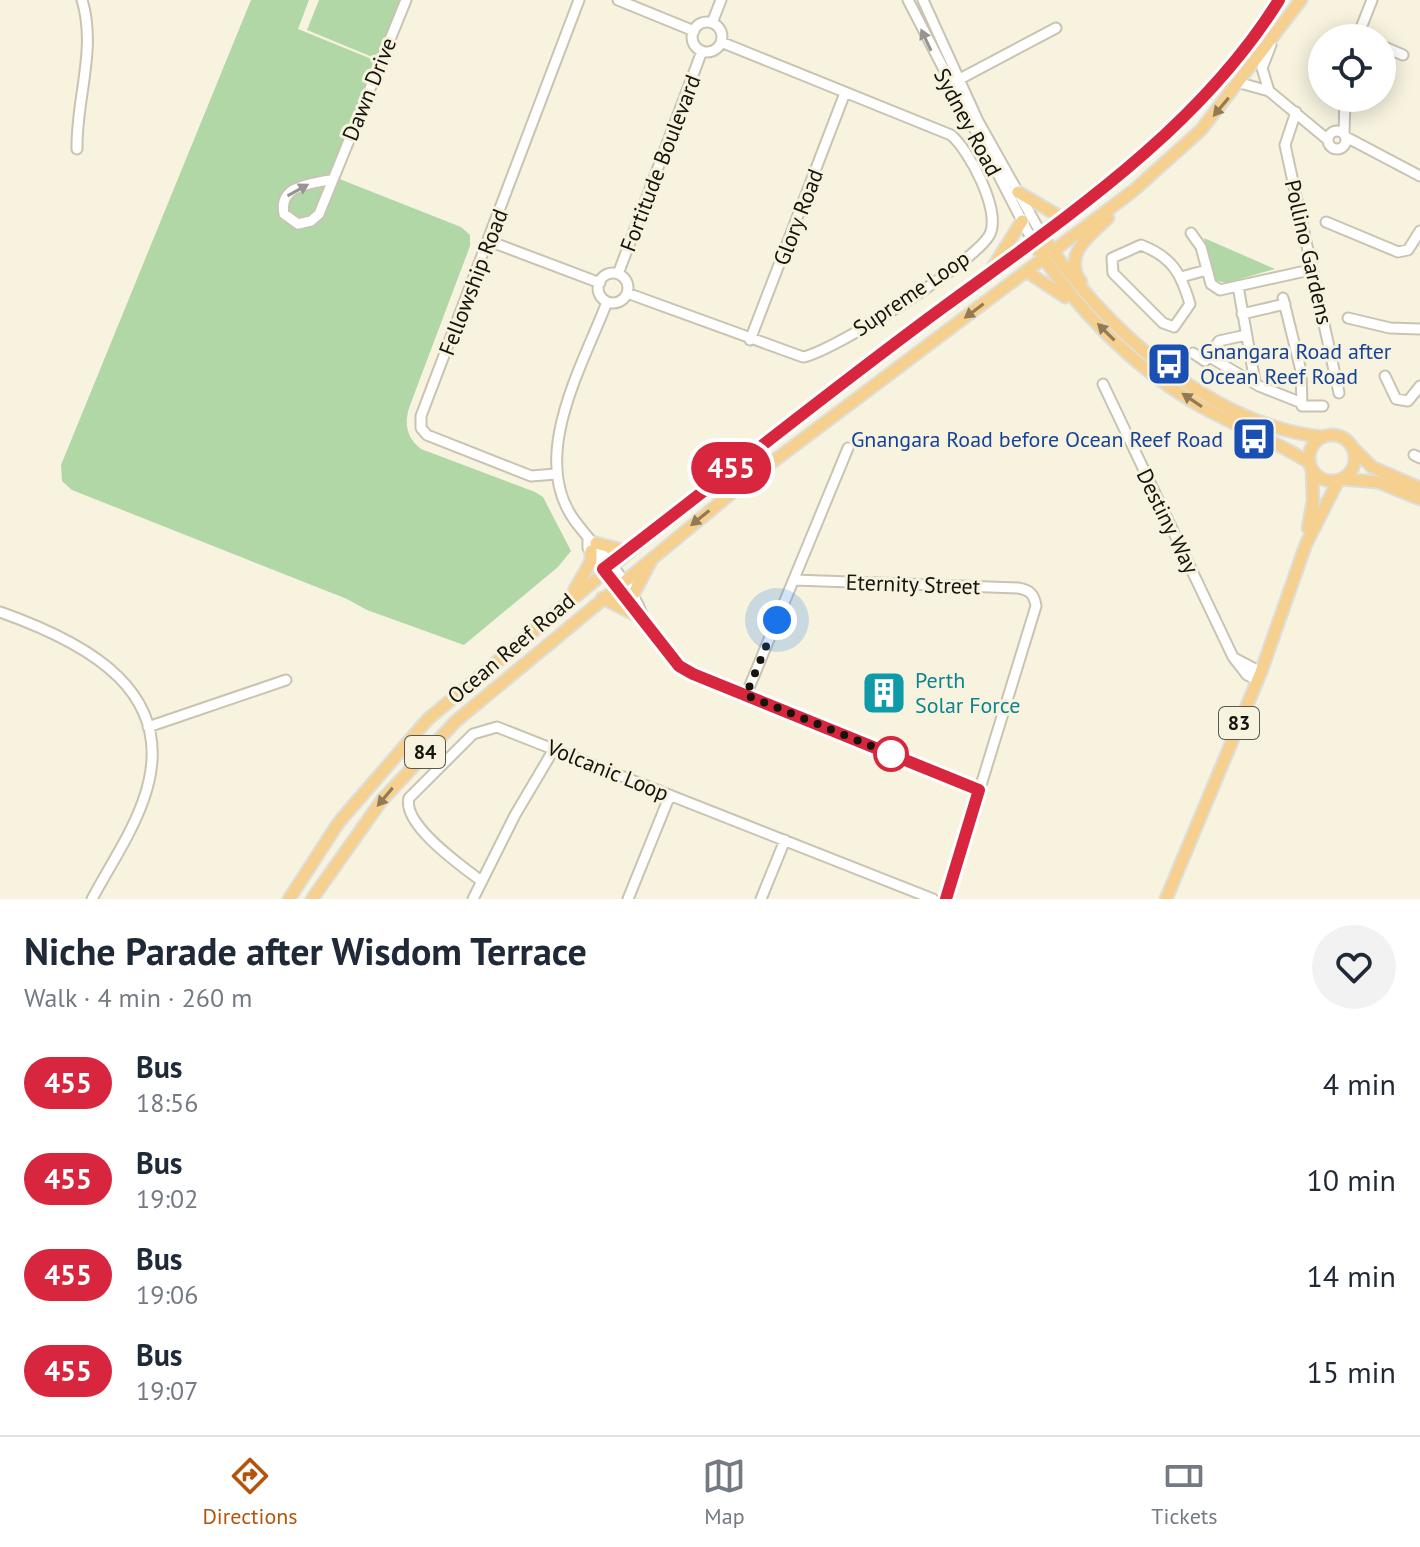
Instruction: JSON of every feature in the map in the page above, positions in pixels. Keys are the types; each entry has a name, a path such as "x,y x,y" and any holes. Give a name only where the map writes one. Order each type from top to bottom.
{"main road":[{"name":"Ocean Reef Road","path":"289,899 339,822 409,739 472,679 728,470 1064,219 1181,120 1233,62 1279,0"},
{"path":"1113,322 1077,275 1075,255 1133,191 1201,130 1272,42 1301,0"},
{"name":"84","path":"1048,255 1133,191"},
{"path":"1018,192 1064,219"},
{"path":"986,277 1022,221"},
{"path":"1038,238 1082,308"},
{"name":"Ocean Reef Road","path":"312,899 358,830 432,744 602,598 734,491 1048,255"},
{"path":"1048,255 1113,322 1157,361 1204,393 1271,426 1295,434 1337,435 1372,467 1420,488"},
{"path":"1026,271 1044,280 1082,308 1129,356 1199,405 1311,466 1325,480 1378,482 1420,499"},
{"name":"83","path":"1306,544 1313,501 1311,450 1323,437"},
{"name":"83","path":"1166,899 1259,676 1306,544 1339,480 1352,470 1354,449"},
{"path":"570,599 589,565 591,544 626,551"},
{"path":"633,595 656,554"},
{"path":"602,598 642,619"}],"street":[{"path":"77,149 77,115 87,64 87,18 82,0"},
{"name":"Dawn Drive","path":"333,179 293,190 284,201 284,214 298,224 311,221 319,214 406,0"},
{"name":"Fellowship Road","path":"556,474 531,476 427,435 421,428 421,416 579,0"},
{"path":"618,0 694,31"},
{"path":"712,23 721,0"},
{"name":"Sydney Road","path":"908,0 948,84 1022,221 1038,238"},
{"name":"Sydney Road","path":"923,0 978,121 1018,192 1038,238"},
{"path":"1364,24 1372,0"},
{"path":"702,23 712,23 720,29 721,42 711,51 702,51 694,44 694,31 702,23"},
{"path":"948,84 1056,28"},
{"name":"Supreme Loop","path":"627,293 789,355 819,354 903,303 980,246 990,233 993,218 988,197 964,146 951,135 721,42"},
{"path":"1269,91 1262,68 1272,42"},
{"name":"Fortitude Boulevard","path":"618,274 702,51"},
{"path":"1396,52 1403,55"},
{"path":"1240,83 1269,91 1315,129 1417,172"},
{"name":"Glory Road","path":"750,340 845,93"},
{"name":"Pollino Gardens","path":"1296,112 1285,145 1339,393"},
{"path":"1339,137 1343,112"},
{"path":"1326,222 1398,252 1408,250 1420,231"},
{"path":"1191,233 1201,247 1215,288 1310,270"},
{"path":"489,241 600,283"},
{"path":"1141,245 1170,259 1181,277 1188,311 1178,324 1169,327 1124,286 1110,265 1112,258 1141,245"},
{"path":"1181,277 1207,270"},
{"path":"618,274 627,284 627,293 621,301 607,302 600,295 600,283 608,275 618,274"},
{"path":"1238,286 1255,382"},
{"path":"1242,314 1284,301 1301,371 1302,403 1305,408 1323,406"},
{"path":"607,302 561,424 555,452 556,474 569,513 642,619 679,666 979,790 946,899"},
{"path":"1348,318 1390,328 1420,329"},
{"path":"1193,353 1205,361 1219,341 1246,335"},
{"path":"1208,356 1302,403"},
{"path":"1385,376 1396,399 1408,401 1420,386"},
{"name":"Destiny Way","path":"1103,384 1233,657 1259,676"},
{"path":"746,695 848,448"},
{"name":"Eternity Street","path":"794,580 1018,588 1031,593 1036,606 979,790"},
{"path":"620,584 633,595 642,619"},
{"path":"0,612 56,636 110,666 138,703 148,727 151,754 143,802 92,899"},
{"path":"148,727 286,680"},
{"name":"Volcanic Loop","path":"480,880 414,823 408,811 409,798 483,728 497,727 933,899"},
{"path":"473,899 480,880 554,749"},
{"path":"628,899 670,795"},
{"path":"761,899 785,840"}],"green space":[{"path":"251,0 309,0 298,29 384,64 337,178 461,227 470,235 470,246 409,408 408,431 421,449 543,497 571,551 558,567 464,645 367,610 347,599 72,490 62,481 61,465"},
{"path":"319,0 401,0 377,59 307,30"},
{"path":"1204,238 1275,269 1226,283 1215,280"}],"bus line":[{"name":"455","path":"946,899 979,790 679,666 603,569 1113,179 1181,120 1233,62 1279,0"}],"place":[{"name":"Gnangara Road after Ocean Reef Road","path":"1169,364"},
{"name":"Gnangara Road before Ocean Reef Road","path":"1254,439"},
{"name":"Perth Solar Force","path":"884,693"}],"route":[{"path":"777,620 746,695 891,754"}]}
